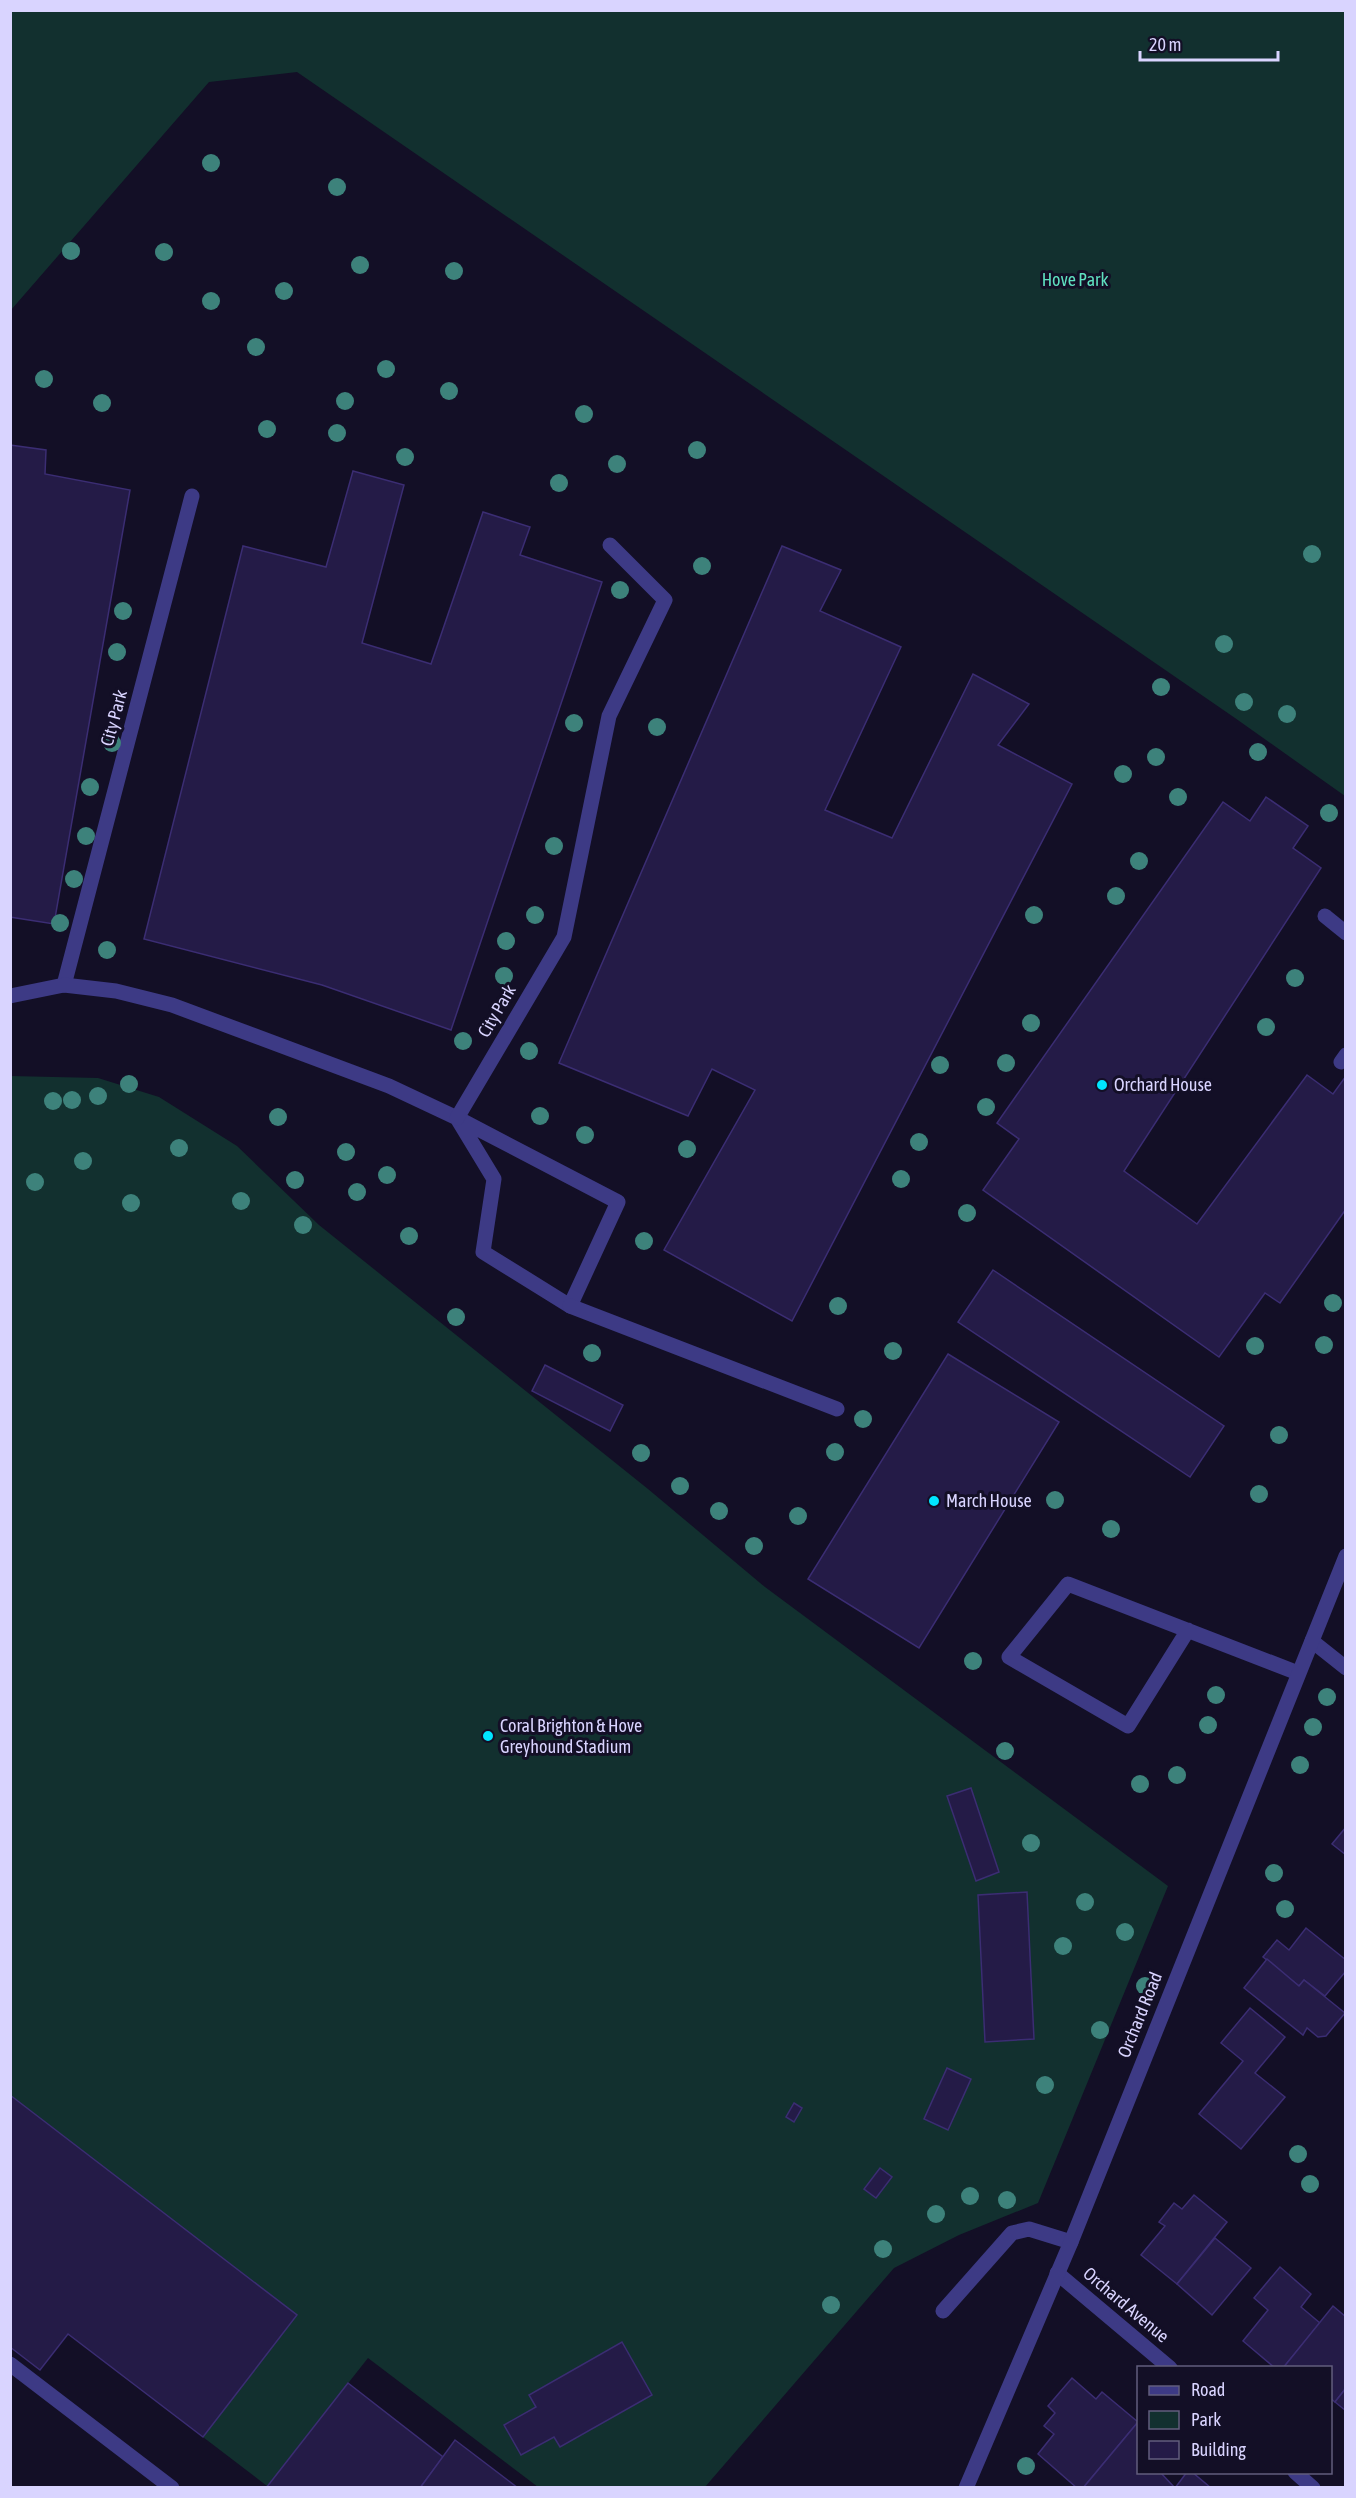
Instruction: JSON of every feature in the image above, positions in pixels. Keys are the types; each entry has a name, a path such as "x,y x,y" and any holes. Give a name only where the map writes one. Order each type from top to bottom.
{"street":[{"name":"City Park","path":"64,985 192,496"},
{"name":"City Park","path":"457,1118 564,937 609,716 665,600 609,545"},
{"path":"1325,916 1346,933"},
{"path":"10,996 64,985 116,991 172,1005 389,1086 457,1118 618,1202 570,1306"},
{"path":"457,1118 494,1179 483,1252 570,1306 837,1409"},
{"name":"Orchard Road","path":"966,2487 1071,2242 1346,1556"},
{"path":"1188,1630 1128,1726 1009,1657 1068,1584 1188,1630 1298,1673"},
{"path":"1312,1641 1346,1668"},
{"path":"944,2311 1012,2233 1029,2229 1071,2242"},
{"name":"Orchard Avenue","path":"1057,2272 1169,2366"},
{"path":"10,2364 172,2487"},
{"path":"1297,2474 1313,2487"}],"green space":[{"name":"Hove Park","path":"11,10 1345,11 1345,796 297,72 209,82 11,310"},
{"name":"Coral Brighton & Hove Greyhound Stadium","path":"10,1076 98,1078 159,1097 237,1146 319,1225 648,1489 765,1587 1168,1886 1038,2203 959,2235 894,2268 705,2487 538,2487 368,2358 267,2486 68,2334 40,2370 11,2347"}],"building":[{"path":"10,445 46,450 45,474 130,490 54,924 10,917"},
{"path":"353,471 404,485 362,643 431,664 483,512 530,527 520,555 602,582 451,1030 322,985 144,939 243,546 326,567"},
{"path":"782,546 841,570 820,611 901,647 825,810 892,838 973,674 1029,704 998,745 1072,784 792,1321 664,1250 755,1090 712,1069 688,1116 559,1063"},
{"name":"Orchard House","path":"1266,797 1308,826 1293,848 1321,868 1124,1171 1197,1224 1307,1075 1333,1094 1346,1076 1346,1209 1280,1303 1265,1293 1219,1357 983,1190 1019,1139 997,1123 1223,802 1250,821"},
{"path":"993,1270 1224,1426 1190,1477 958,1322"},
{"name":"March House","path":"948,1354 1059,1422 919,1648 808,1579"},
{"path":"545,1365 623,1405 610,1431 532,1391"},
{"path":"971,1788 999,1872 976,1881 947,1796"},
{"path":"1346,1827 1346,1855 1332,1844"},
{"path":"1027,1892 1034,2039 985,2042 978,1895"},
{"path":"1306,1928 1346,1960 1346,1971 1325,1996 1304,1980 1299,1986 1263,1957 1277,1940 1289,1950"},
{"path":"1267,1959 1299,1986 1304,1980 1345,2013 1326,2036 1318,2037 1307,2028 1303,2035 1244,1988"},
{"path":"1250,2008 1285,2037 1255,2073 1285,2097 1241,2149 1199,2114 1243,2061 1221,2043"},
{"path":"947,2068 971,2079 948,2130 924,2119"},
{"path":"10,2095 297,2315 203,2437 68,2334 40,2370 10,2347"},
{"path":"794,2103 802,2108 794,2122 786,2117"},
{"path":"880,2168 892,2177 876,2198 864,2189"},
{"path":"1194,2195 1227,2222 1177,2284 1141,2255 1165,2226 1159,2222 1174,2203 1182,2209"},
{"path":"1215,2238 1251,2268 1212,2315 1177,2284"},
{"path":"1280,2267 1311,2294 1301,2307 1320,2323 1285,2366 1273,2366 1243,2341 1268,2310 1254,2298"},
{"path":"1333,2306 1346,2317 1346,2388 1335,2402 1332,2400 1332,2366 1285,2366"},
{"path":"622,2342 652,2395 560,2447 554,2437 521,2455 504,2425 536,2407 529,2395"},
{"path":"1072,2378 1096,2399 1102,2392 1137,2423 1083,2488 1077,2488 1038,2454 1054,2434 1044,2426 1055,2413 1048,2406"},
{"path":"348,2383 443,2457 420,2488 266,2488"},
{"path":"1346,2388 1346,2411 1335,2402"},
{"path":"1137,2423 1137,2474 1162,2474 1175,2488 1083,2488"},
{"path":"455,2440 518,2488 420,2488"},
{"path":"1186,2474 1194,2474 1211,2488 1175,2488"}],"place":[{"name":"Orchard House","path":"1102,1085"},
{"name":"March House","path":"934,1501"},
{"name":"Coral Brighton & Hove Greyhound Stadium","path":"488,1736"}]}
